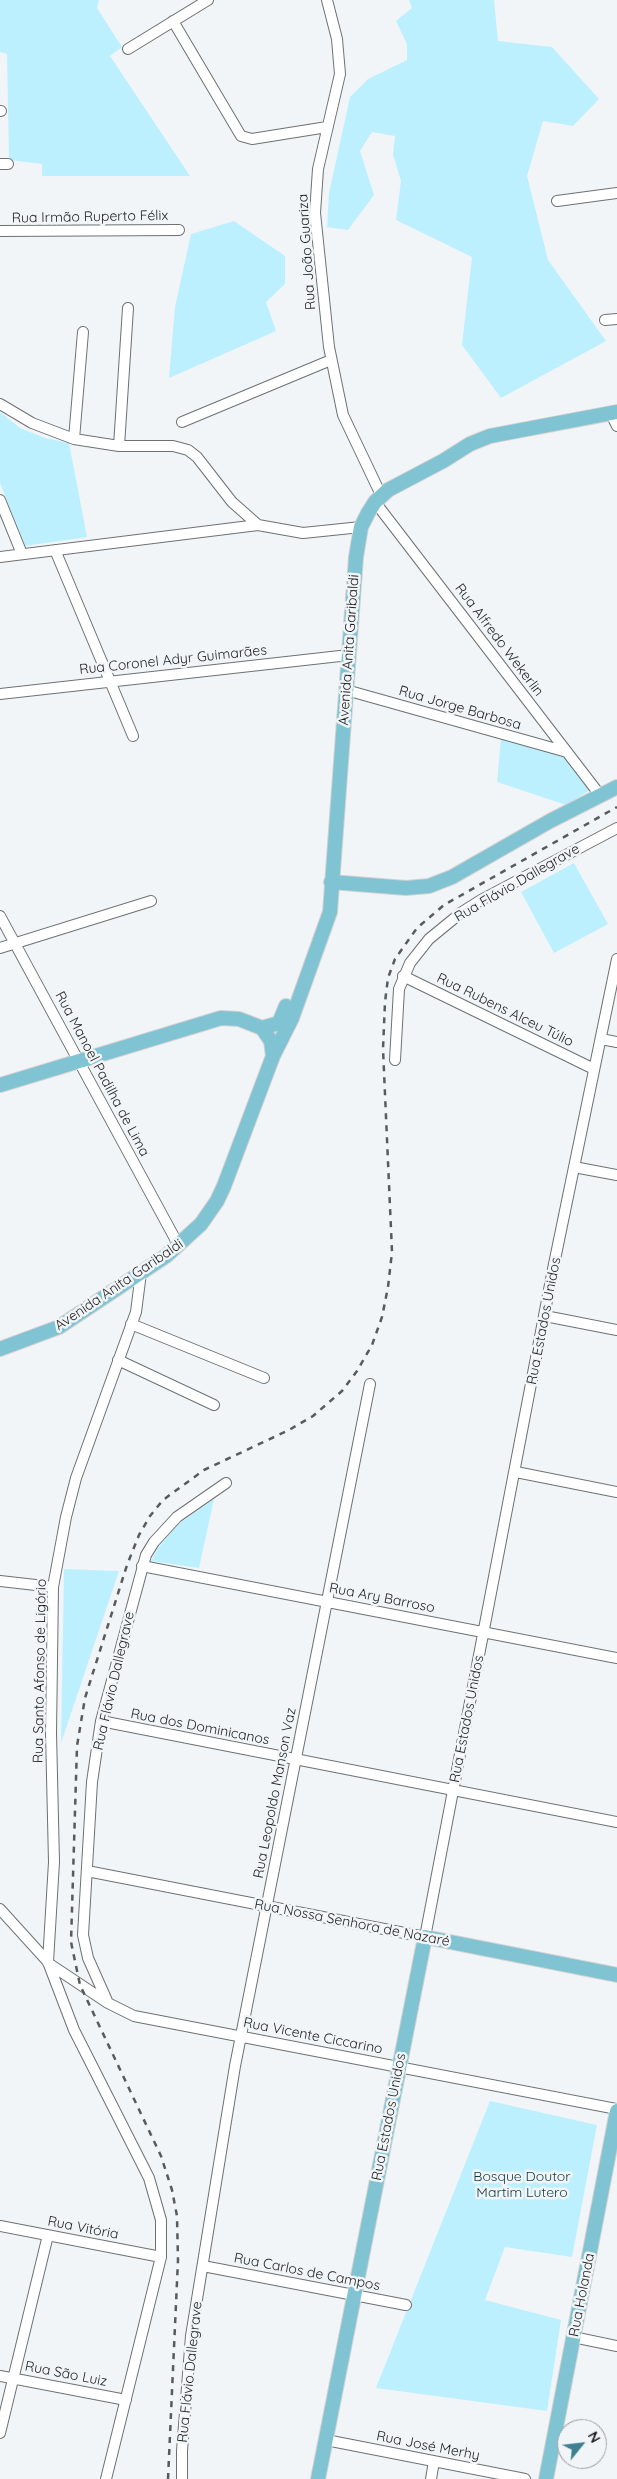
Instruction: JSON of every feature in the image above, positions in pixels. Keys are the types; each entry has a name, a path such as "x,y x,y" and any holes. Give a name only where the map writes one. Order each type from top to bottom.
{"main road":[{"name":"Avenida Anita Garibaldi","path":"0,1349 59,1326 140,1273 179,1246 201,1224 217,1201 273,1056 292,1018 330,912 356,556 361,527 378,498 394,486 443,462 470,444 490,436 518,430 615,417"},
{"path":"331,882 412,888 439,883 550,820 617,787"},
{"name":"Avenida Anita Garibaldi","path":"262,1028 275,1026 282,1018 331,882"},
{"path":"0,1085 221,1018 239,1019 262,1028 271,1041 273,1056"},
{"name":"Rua Nossa Senhora de Nazaré","path":"425,1937 617,1975"},
{"name":"Rua Estados Unidos","path":"318,2479 425,1937"},
{"name":"Rua Holanda","path":"546,2479 617,2110"}],"street":[{"path":"128,48 208,0"},
{"name":"Rua João Guariza","path":"327,0 337,39 340,74 318,169 315,213 330,360 347,427 378,498"},
{"path":"173,21 241,136 252,139 327,127"},
{"path":"557,201 617,194"},
{"name":"Rua Irmão Ruperto Félix","path":"0,231 179,230"},
{"path":"119,446 128,308"},
{"path":"605,320 617,319"},
{"path":"74,439 83,332"},
{"path":"182,422 330,360"},
{"path":"0,404 32,423 74,439 119,446 172,446 188,450 196,457 232,502 258,526"},
{"name":"Rua Alfredo Wekerlin","path":"378,498 600,795"},
{"path":"0,500 22,554"},
{"path":"0,557 258,526 303,532 361,527"},
{"path":"55,550 133,736"},
{"name":"Rua Coronel Adyr Guimarães","path":"0,694 349,655"},
{"name":"Rua Jorge Barbosa","path":"346,690 567,752"},
{"name":"Rua Flávio Dallegrave","path":"395,1060 397,1007 403,976 417,952 462,912 617,828"},
{"path":"0,948 151,901"},
{"name":"Rua Manoel Padilha de Lima","path":"0,916 179,1246"},
{"name":"Rua Estados Unidos","path":"425,1937 574,1166 617,959"},
{"name":"Rua Rubens Alceu Túlio","path":"403,976 594,1069"},
{"path":"601,1039 617,1042"},
{"path":"574,1166 617,1175"},
{"name":"Rua Santo Afonso de Ligório","path":"48,1962 54,1846 52,1733 53,1588 66,1517 76,1478 138,1304 140,1273"},
{"path":"545,1316 617,1330"},
{"path":"131,1324 264,1378"},
{"path":"118,1360 214,1405"},
{"name":"Rua Leopoldo Manson Vaz","path":"203,2266 241,2036 370,1384"},
{"path":"516,1472 617,1492"},
{"name":"Rua Flávio Dallegrave","path":"108,2004 88,1958 83,1935 92,1782 102,1721 142,1566 154,1542 177,1517 226,1483"},
{"name":"Rua Ary Barroso","path":"142,1566 617,1658"},
{"path":"0,1581 53,1588"},
{"name":"Rua dos Dominicanos","path":"102,1721 617,1822"},
{"name":"Rua Nossa Senhora de Nazaré","path":"87,1870 425,1937"},
{"path":"0,1909 48,1962 76,2036 134,2146 152,2185 161,2220 161,2257 106,2479"},
{"name":"Rua Vicente Ciccarino","path":"48,1962 108,2004 134,2016 617,2110"},
{"name":"Rua Vitória","path":"0,2226 161,2257"},
{"path":"0,2433 48,2235"},
{"name":"Rua Flávio Dallegrave","path":"182,2479 182,2451 191,2336 203,2266"},
{"name":"Rua Carlos de Campos","path":"203,2266 406,2305"},
{"path":"573,2337 617,2346"},
{"name":"Rua São Luiz","path":"0,2376 126,2400"},
{"name":"Rua José Merhy","path":"326,2440 525,2479"},
{"path":"431,2479 434,2461"}],"green space":[{"path":"0,0 99,0 97,8 122,47 110,56 190,176 42,176 42,164 9,160 7,54 0,52"},
{"path":"409,0 494,0 498,41 552,47 599,99 573,126 543,121 527,176 548,260 606,341 501,398 462,345 472,257 396,220 401,181 393,155 395,136 372,132 360,151 374,195 348,230 327,227 329,193 350,97 368,79 407,60 407,44 396,21 412,8"},
{"path":"234,221 285,256 285,284 266,302 276,331 169,378 175,307 191,234"},
{"path":"0,412 20,428 45,438 69,443 87,537 25,546 0,483"},
{"path":"501,739 568,758 590,790 566,805 497,782"},
{"path":"574,863 608,924 554,953 521,892"},
{"path":"214,1499 199,1568 151,1561 158,1548 177,1525"},
{"path":"64,1569 119,1571 61,1743"},
{"name":"Bosque Doutor Martim Lutero","path":"490,2101 597,2125 572,2257 505,2247 485,2300 561,2320 547,2411 376,2388"}],"railway":[{"path":"168,2479 178,2260 177,2216 172,2190 161,2156 80,1985 71,1942 77,1746 85,1698 127,1565 139,1535 150,1516 163,1500 204,1470 289,1430 313,1416 342,1391 357,1371 372,1345 382,1317 392,1252 383,1049 388,978 395,959 417,928 444,905 617,807"}]}
